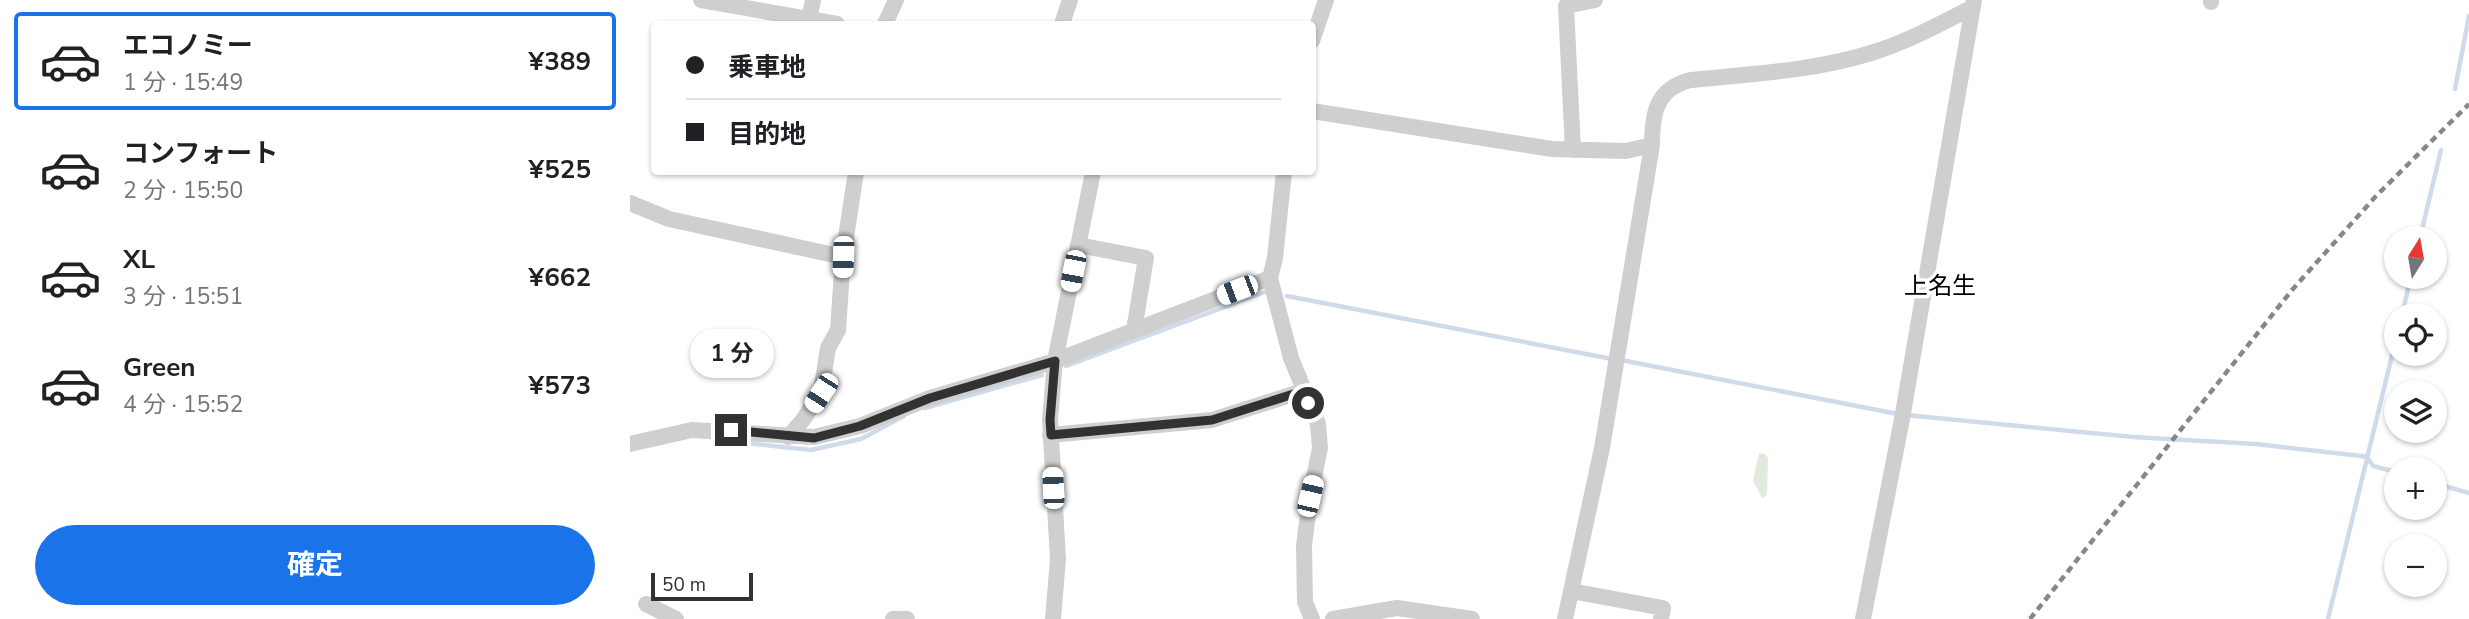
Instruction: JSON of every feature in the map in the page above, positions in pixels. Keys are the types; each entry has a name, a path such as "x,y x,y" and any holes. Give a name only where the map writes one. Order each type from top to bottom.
{"street":[{"path":"701,0 816,21"},
{"path":"809,20 813,0"},
{"path":"886,21 894,0"},
{"path":"1063,21 1070,0"},
{"path":"1316,29 1326,0"},
{"path":"1573,150 1566,6 1595,0"},
{"path":"1565,619 1592,496 1617,361 1652,145 1652,120 1658,106 1670,88 1680,83 1833,64 1904,42 1974,3"},
{"path":"1863,619 1903,413 1974,3"},
{"path":"1316,112 1552,149 1626,151 1652,145"},
{"path":"788,437 821,393 828,348 838,330 843,257 856,175"},
{"path":"1053,619 1058,559 1050,420 1055,361 1092,175"},
{"path":"1284,175 1270,278 1291,358 1318,424 1321,448 1310,496 1304,546 1305,601 1312,619"},
{"path":"630,203 668,219 843,257"},
{"path":"1078,245 1146,258 1134,330"},
{"path":"630,444 692,430 731,430 814,438 860,426 930,398 1055,361 1270,278"},
{"path":"1051,435 1212,420 1303,391"},
{"path":"1571,591 1662,608 1661,619"},
{"path":"646,604 676,619"},
{"path":"1333,619 1397,608 1472,619"},
{"path":"893,619 907,619"}],"shaded area":[{"path":"1759,453 1768,458 1767,492 1762,498 1753,481"}],"waterway":[{"path":"2455,89 2469,16"},
{"path":"2423,226 2441,150"},
{"path":"2405,303 2408,289"},
{"path":"1066,366 1265,292"},
{"path":"1287,296 1612,359"},
{"path":"1621,360 1898,414"},
{"path":"2328,619 2389,366"},
{"path":"925,408 1042,375"},
{"path":"1906,415 2133,437 2256,444 2367,457 2373,466 2384,469"},
{"path":"737,442 811,450 861,439 904,416"},
{"path":"2447,487 2469,493"}],"railway":[{"path":"2030,619 2292,290 2376,196 2469,104"}],"district":[{"name":"上名生","path":"1940,286"}],"route":[{"path":"731,430 814,438 860,426 930,398 1055,361 1051,435 1212,420 1303,391 1308,403"}]}
